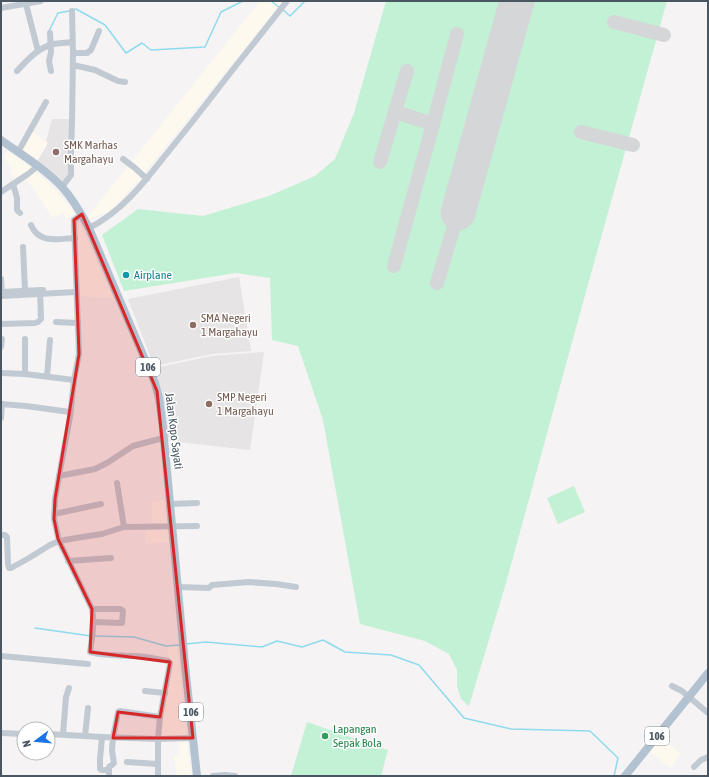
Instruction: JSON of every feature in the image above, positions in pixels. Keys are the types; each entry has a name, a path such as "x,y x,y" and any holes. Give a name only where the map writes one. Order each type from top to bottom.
{"main road":[{"name":"Jalan Kopo Sayati","path":"1,140 38,166 62,187 82,214 155,384 160,406 171,504 197,776"},
{"name":"106","path":"625,776 708,673"}],"street":[{"path":"1,8 41,1"},
{"path":"89,228 114,213 147,179 287,1"},
{"path":"26,4 38,51"},
{"path":"62,187 71,175 72,171 70,150 73,65 72,12"},
{"path":"73,53 87,53 91,50 99,31"},
{"path":"50,33 51,71"},
{"path":"17,71 31,56 38,51 51,45 72,42"},
{"path":"73,65 95,70 118,81 125,82"},
{"path":"18,152 46,102"},
{"path":"123,160 147,179"},
{"path":"1,192 38,166"},
{"path":"13,184 17,198 17,210 20,213"},
{"path":"82,214 74,220 79,354 58,476 54,514 55,527 59,541 68,561 92,609 93,631 90,652 108,655 142,656 169,662 170,665 160,717 158,740 158,776"},
{"path":"31,225 36,234 44,238 74,238"},
{"path":"23,247 25,290"},
{"path":"1,279 1,294"},
{"path":"1,294 25,290 40,292"},
{"path":"1,294 76,291"},
{"path":"1,324 35,323 40,321 40,292"},
{"path":"56,322 78,323"},
{"path":"1,347 2,339"},
{"path":"25,339 25,374"},
{"path":"47,376 50,340"},
{"path":"1,373 47,376 74,380"},
{"path":"1,418 1,404 70,412"},
{"path":"58,476 99,467 133,446 163,438"},
{"path":"117,483 124,527"},
{"path":"171,504 197,503"},
{"path":"54,514 101,504"},
{"path":"1,566 8,566 11,568 59,541 102,534 124,527 197,526"},
{"path":"1,535 7,537 8,566"},
{"path":"68,561 111,558"},
{"path":"178,587 209,588 212,585 249,582 296,587"},
{"path":"92,609 120,609 123,611 121,624 93,622"},
{"path":"1,656 88,664"},
{"path":"672,686 691,695 708,713"},
{"path":"63,734 66,696 69,688"},
{"path":"145,691 165,693"},
{"path":"85,736 88,708"},
{"path":"102,737 100,769 108,773 109,766 114,763 112,751 113,738 118,712 160,717"},
{"path":"1,733 16,734"},
{"path":"56,734 158,740 193,738"},
{"path":"694,768 701,760 708,757"},
{"path":"127,762 158,764"},
{"path":"213,776 235,776"}],"highlighted area":[{"path":"82,214 157,391 193,738 113,738 118,712 160,717 170,662 90,652 92,609 58,539 54,519 55,499 79,354 74,220"}],"shaded area":[{"path":"260,1 283,1 135,184 111,211 89,219 88,216"},
{"name":"SMK Marhas Margahayu","path":"52,119 71,119 68,178 64,185 37,162 48,143 46,141"},
{"path":"31,130 48,144 36,162 20,150"},
{"path":"8,151 32,168 57,191 75,214 67,218 62,213 52,218 34,189 22,176 16,180 9,171 12,168 3,157"},
{"path":"78,220 113,298 80,296"},
{"name":"SMA Negeri 1 Margahayu","path":"239,277 251,351 212,354 154,366 128,299"},
{"name":"SMP Negeri 1 Margahayu","path":"264,352 250,450 169,441 155,368 211,356"},
{"path":"151,501 164,501 168,542 145,544 145,527 153,525"},
{"path":"177,646 188,753 192,776 177,776 173,756 180,755 178,739 159,738 170,671 168,647"},
{"path":"662,738 681,754 671,768 650,752"}],"green space":[{"path":"386,1 667,1 506,583 469,706 461,699 457,686 457,670 449,654 425,641 360,624 323,420 298,346 272,340 270,278 236,273 124,291 102,235 138,209 203,216 269,196 315,176 335,159 354,113"},
{"path":"574,486 585,512 558,524 547,498"},
{"name":"Lapangan Sepak Bola","path":"307,722 388,750 381,776 291,776"}],"waterway":[{"path":"73,10 76,9 105,25 126,53 142,43 151,50 205,47 221,12 243,1"},
{"path":"271,1 279,7"},
{"path":"282,9 290,16 305,1"},
{"path":"49,31 58,13 69,11"},
{"path":"35,628 91,636"},
{"path":"95,636 134,637 166,646 180,645"},
{"path":"185,644 206,642 262,647 277,641 302,647 323,640 345,652 391,655 419,665 464,718 511,729 590,731 618,758 614,776"}],"taxiway":[{"path":"614,22 664,35"},
{"path":"394,266 457,34"},
{"path":"380,162 407,71"},
{"path":"395,112 433,124"},
{"path":"581,132 633,145"},
{"path":"437,283 458,213"}],"runway":[{"path":"458,213 517,1"}],"place":[{"name":"SMK Marhas Margahayu","path":"56,152"},
{"name":"Airplane","path":"126,275"},
{"name":"SMA Negeri 1 Margahayu","path":"193,325"},
{"name":"SMP Negeri 1 Margahayu","path":"209,404"},
{"name":"Lapangan Sepak Bola","path":"325,736"}]}
